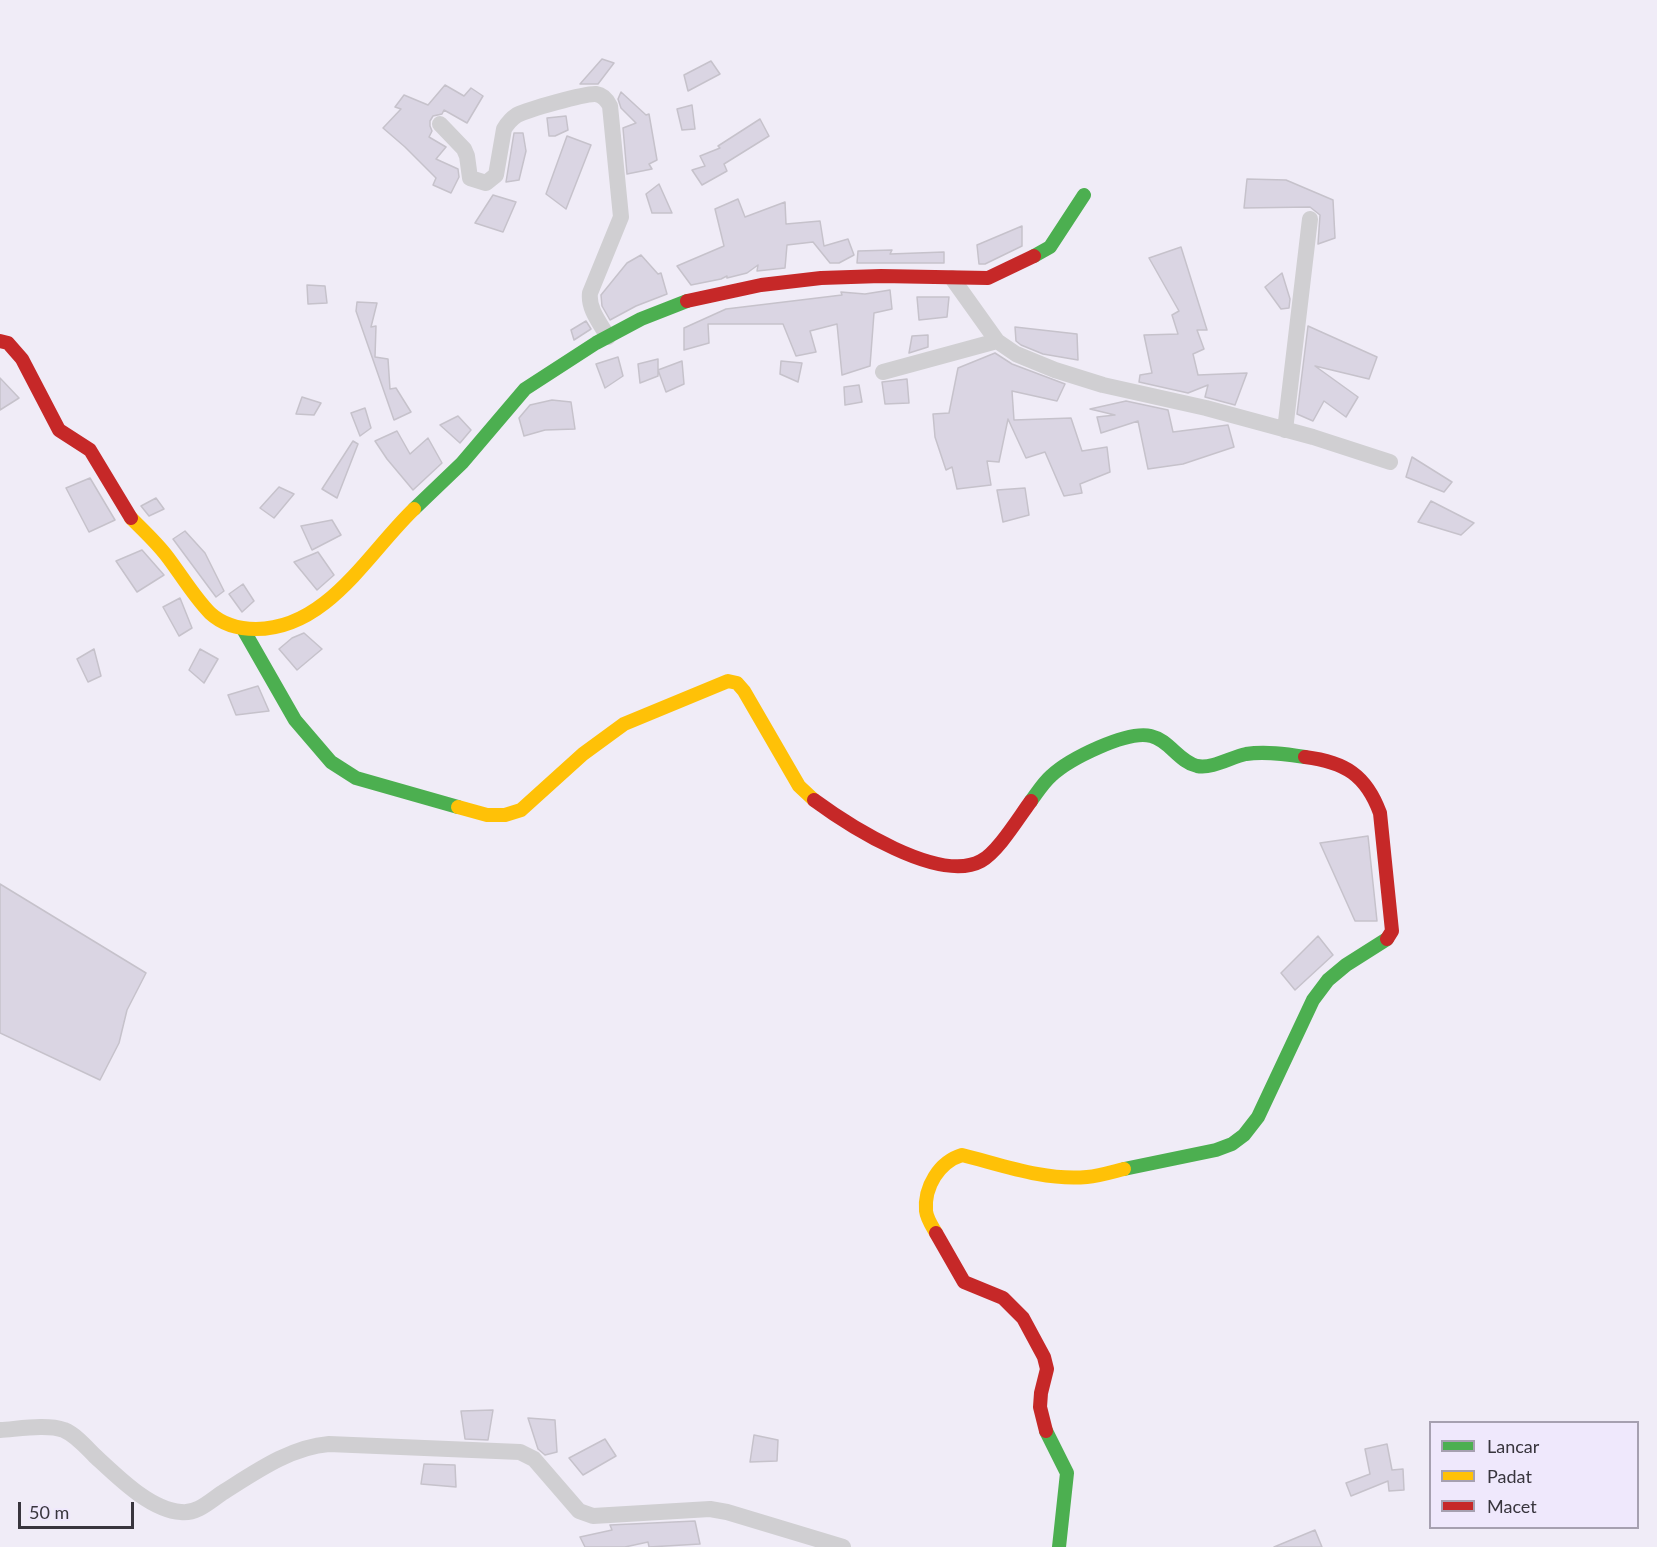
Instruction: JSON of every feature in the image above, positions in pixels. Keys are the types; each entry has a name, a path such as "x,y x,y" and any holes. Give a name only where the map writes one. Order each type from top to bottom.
{"street":[{"path":"440,124 464,149 470,178 486,183 496,175 507,124 518,115 586,95 597,94 606,99 610,106 621,217 590,293 589,301 590,307 608,337"},
{"path":"0,341 8,343 22,359 59,430 90,450 131,518 164,552 210,614 227,626 243,629 269,628 294,622 336,594 411,511 462,463 525,389 641,319 691,300 761,285 821,278 881,276 988,278 1041,254 1056,241 1084,195"},
{"path":"1285,430 1310,219"},
{"path":"952,278 997,341 1016,354 1055,370 1103,385 1206,408 1390,462"},
{"path":"883,372 997,341"},
{"path":"243,629 295,720 331,762 356,778 487,815 505,815 520,810 583,754 624,724 724,681 734,680 747,694 799,786 808,796 851,826 913,857 952,866 979,863 990,855 1049,777 1057,771 1111,742 1137,734 1152,736 1174,748 1195,765 1205,765 1248,754 1269,754 1317,758 1340,764 1354,772 1376,800 1380,813 1392,931 1385,942 1346,965 1328,980 1313,1000 1258,1117 1244,1135 1232,1144 1216,1150 1088,1177 1070,1178 1047,1175 962,1155 954,1156 941,1165 926,1199 925,1212 928,1219 964,1282 1011,1303 1023,1318 1044,1357 1047,1369 1040,1407 1043,1425 1066,1473 1059,1547"},
{"path":"0,1430 54,1427 65,1431 80,1441 148,1501 170,1511 186,1513 200,1508 276,1461 315,1445 520,1452 534,1459 579,1511 593,1516 710,1509 843,1547"}],"building":[{"path":"602,59 614,63 598,84 580,84"},
{"path":"711,61 720,74 688,91 684,75"},
{"path":"445,85 464,96 471,88 483,96 467,123 444,110 442,114 433,116 430,121 432,131 429,137 446,147 436,159 458,169 459,177 451,193 433,185 436,178 383,128 401,109 395,107 404,95 428,105"},
{"path":"621,92 646,115 649,114 657,160 649,164 652,169 627,174 623,128 636,123 621,108 618,99"},
{"path":"692,105 695,129 682,130 677,109"},
{"path":"566,116 568,130 555,136 549,136 547,118"},
{"path":"760,119 769,136 724,164 727,171 702,185 692,170 705,166 700,156 720,148 718,146"},
{"path":"514,133 523,133 526,151 519,180 506,182"},
{"path":"567,136 591,145 566,209 546,194"},
{"path":"1247,179 1286,180 1333,200 1335,238 1318,244 1320,215 1310,207 1244,208"},
{"path":"659,184 672,213 652,213 646,194"},
{"path":"493,195 516,202 503,232 475,223"},
{"path":"738,199 745,217 785,202 786,224 820,221 824,246 848,239 854,255 839,263 830,263 813,242 787,245 785,268 757,271 758,265 747,273 691,285 677,266 724,246 715,209"},
{"path":"1022,226 1022,246 985,264 979,264 977,245"},
{"path":"1181,247 1207,330 1197,330 1204,349 1193,354 1198,375 1247,373 1235,405 1205,397 1208,385 1188,393 1139,382 1140,375 1152,373 1144,335 1178,334 1172,315 1179,311 1149,258"},
{"path":"892,250 890,254 944,252 944,263 857,263 858,251"},
{"path":"641,255 658,274 661,273 667,294 636,306 610,320 602,306 601,295 627,263"},
{"path":"1282,273 1290,299 1289,308 1281,309 1265,287"},
{"path":"307,285 325,286 327,303 308,304"},
{"path":"890,290 892,309 874,313 870,366 842,375 837,324 810,331 816,352 796,356 783,324 708,324 709,343 684,350 684,328 726,309 842,295 841,292 865,294"},
{"path":"917,297 949,297 947,317 919,320"},
{"path":"357,302 377,303 371,327 376,326 375,357 388,359 390,389 396,388 411,412 394,420 356,311"},
{"path":"586,321 591,329 574,340 571,330"},
{"path":"1308,326 1377,357 1369,379 1315,366 1358,397 1346,417 1324,401 1313,421 1297,414"},
{"path":"1015,327 1077,334 1078,360 1043,354 1021,345 1016,341"},
{"path":"928,335 928,347 909,353 912,336"},
{"path":"995,353 1012,364 1065,384 1057,401 1012,391 1014,420 1071,418 1082,451 1107,447 1110,472 1080,484 1082,493 1064,496 1045,452 1026,458 1008,419 999,462 987,461 991,485 957,489 952,467 946,470 935,437 933,414 949,413 958,368"},
{"path":"618,357 623,376 605,388 596,364"},
{"path":"658,359 658,376 640,383 638,364"},
{"path":"682,361 684,384 666,392 658,370"},
{"path":"781,361 802,363 798,382 780,374"},
{"path":"0,378 19,398 0,410"},
{"path":"907,379 909,403 885,404 882,382"},
{"path":"859,385 862,402 845,405 844,387"},
{"path":"302,397 321,403 314,415 296,414"},
{"path":"552,400 571,402 575,429 545,430 524,436 519,418 530,405"},
{"path":"1126,401 1168,410 1173,432 1228,425 1234,447 1183,464 1148,469 1138,421 1101,433 1097,417 1115,415 1090,409"},
{"path":"365,408 371,428 360,436 351,413"},
{"path":"458,416 471,430 460,443 440,425"},
{"path":"397,431 410,454 428,438 442,463 413,490 375,441"},
{"path":"353,441 358,444 337,498 322,489"},
{"path":"1412,457 1452,482 1444,492 1406,477"},
{"path":"90,478 115,520 89,532 66,488"},
{"path":"279,487 294,494 274,518 260,508"},
{"path":"1025,488 1029,515 1003,522 997,490"},
{"path":"156,498 164,509 149,516 141,506"},
{"path":"1431,501 1474,523 1461,535 1418,522"},
{"path":"332,520 341,535 312,550 301,526"},
{"path":"185,531 205,553 224,591 216,597 173,539"},
{"path":"142,550 164,575 137,592 116,561"},
{"path":"318,552 334,575 317,590 294,562"},
{"path":"243,584 254,601 242,612 229,594"},
{"path":"180,598 192,628 179,636 163,607"},
{"path":"304,633 322,649 297,670 279,649 292,638"},
{"path":"94,649 101,676 88,682 77,659"},
{"path":"200,649 218,659 204,683 189,670"},
{"path":"258,686 269,711 236,715 228,695"},
{"path":"1368,836 1377,921 1355,921 1320,843"},
{"path":"0,884 146,973 127,1010 119,1043 100,1080 0,1033"},
{"path":"1318,936 1333,955 1295,990 1281,973"},
{"path":"493,1410 488,1440 465,1439 461,1411"},
{"path":"528,1418 555,1420 557,1452 545,1455 538,1449"},
{"path":"754,1435 778,1440 777,1461 750,1462"},
{"path":"605,1439 616,1456 583,1475 569,1458"},
{"path":"1387,1444 1392,1470 1403,1469 1404,1490 1389,1491 1388,1481 1351,1496 1346,1483 1370,1474 1365,1449"},
{"path":"424,1464 455,1465 456,1487 421,1484"},
{"path":"695,1521 700,1544 649,1547 648,1542 625,1547 585,1547 580,1537 612,1530 610,1525"},
{"path":"1315,1530 1322,1547 1274,1547"}],"traffic: fast":[{"path":"1034,256 1050,247 1084,195"},
{"path":"414,509 462,463 525,389 596,343 641,319 687,301"},
{"path":"243,629 295,720 331,762 356,778 458,807"},
{"path":"1031,801 1045,782 1059,769 1099,747 1128,737 1141,735 1157,738 1185,760 1197,766 1209,766 1253,753 1305,757"},
{"path":"1124,1169 1216,1150 1232,1144 1244,1135 1258,1117 1313,1000 1328,980 1346,965 1387,939"},
{"path":"1046,1431 1067,1473 1059,1547"}],"traffic: slow":[{"path":"131,518 162,550 210,613 220,621 232,626 256,629 281,626 325,603 363,566 414,509"},
{"path":"458,807 487,815 505,815 521,810 583,754 624,724 728,681 737,683 744,691 799,786 814,800"},
{"path":"936,1233 927,1214 926,1202 930,1185 946,1163 962,1155 1055,1177 1087,1177 1124,1169"}],"traffic: jam":[{"path":"687,301 761,285 821,278 881,276 988,278 1034,256"},
{"path":"0,341 8,343 22,359 59,430 90,450 131,518"},
{"path":"1305,757 1332,763 1352,773 1368,789 1380,813 1392,931 1387,939"},
{"path":"814,800 894,849 942,865 963,866 981,861 988,856 1008,834 1031,801"},
{"path":"936,1233 964,1282 1003,1298 1023,1318 1044,1357 1047,1369 1040,1407 1046,1431"}]}
